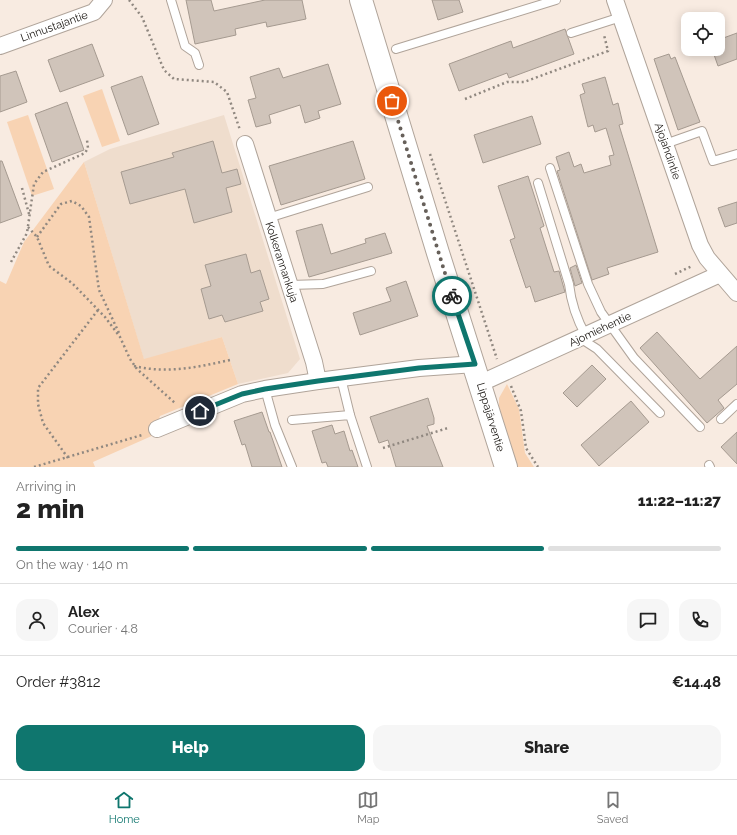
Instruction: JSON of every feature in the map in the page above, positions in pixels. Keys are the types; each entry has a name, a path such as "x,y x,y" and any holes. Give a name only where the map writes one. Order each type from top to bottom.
{"main road":[{"name":"Lippajärventie","path":"361,0 438,253 478,374 506,467"}],"street":[{"name":"Linnustajantie","path":"0,46 94,12 104,0"},
{"name":"Ajojahdintie","path":"615,0 700,245 707,258 737,293"},
{"name":"Kolkerannankuja","path":"245,144 314,362 318,381"},
{"name":"Ajomiehentie","path":"157,429 242,394 265,389 419,368 478,374 505,374 720,274"}],"lane":[{"path":"171,0 184,46 195,53 199,65"},
{"path":"396,49 556,0"},
{"path":"571,33 620,17"},
{"path":"665,144 702,131 713,161 737,154"},
{"path":"550,168 588,284 601,312 634,358 700,427"},
{"path":"538,184 569,284 570,298 581,326 583,337 597,349 660,413"},
{"path":"268,218 368,187"},
{"path":"290,285 322,284 371,271"},
{"path":"341,378 350,414 367,467"},
{"path":"265,389 275,425 292,467"},
{"path":"722,419 737,404"},
{"path":"292,420 350,414"}],"path":[{"path":"465,99 507,82 524,82 608,51 600,23"},
{"path":"11,262 27,233 34,184 43,172 85,153 88,148 87,140"},
{"path":"428,147 499,365 505,374 521,411 526,448 538,467"},
{"path":"22,188 30,215"},
{"path":"38,237 61,204 72,201 81,206 89,217 99,290 134,366 178,406"},
{"path":"28,227 38,237 49,266 72,283 98,310 120,337"},
{"path":"68,458 43,423 38,404 38,388 98,310"},
{"path":"134,366 150,370 167,370 198,367 230,360"},
{"path":"383,448 448,428"},
{"path":"34,467 117,442 136,438 157,429"}],"shaded area":[{"path":"102,89 120,141 102,147 83,96"},
{"path":"28,115 54,189 32,196 7,122"},
{"path":"224,115 300,359 288,373 238,384 222,337 144,360 84,162 110,149"},
{"path":"84,162 144,359 222,337 238,384 160,416 154,435 93,462 95,467 0,467 0,281 6,284 24,242"},
{"path":"507,384 519,409 525,453 534,467 518,467 499,407 499,398"}],"building":[{"path":"186,0 211,0 214,11 265,0 302,0 306,19 267,27 266,22 235,29 236,35 195,44"},
{"path":"432,0 459,0 463,12 438,20"},
{"path":"565,29 574,54 509,78 507,73 459,91 449,64 511,41 513,48"},
{"path":"737,33 737,59 718,66 714,56 725,56 725,37"},
{"path":"92,44 104,76 60,92 48,60"},
{"path":"669,54 671,59 675,57 700,122 678,130 654,59"},
{"path":"328,64 341,104 318,111 320,118 305,123 300,105 269,115 271,123 256,127 248,100 256,98 250,77 279,68 283,78"},
{"path":"16,71 27,102 0,112 0,76"},
{"path":"142,76 159,124 128,135 111,87"},
{"path":"605,77 613,105 618,103 623,124 619,125 658,252 607,268 609,274 592,280 557,171 560,170 556,157 569,152 574,167 581,164 584,173 611,165 609,156 614,155 606,128 595,132 593,125 588,127 580,95 585,93 582,84"},
{"path":"67,102 84,150 52,162 35,114"},
{"path":"532,116 541,144 483,163 474,135"},
{"path":"213,141 222,173 237,169 241,184 226,188 232,212 194,223 185,189 130,204 121,172 174,157 172,153"},
{"path":"353,141 365,179 281,205 269,166"},
{"path":"0,161 2,161 22,215 0,223"},
{"path":"528,176 544,226 540,228 554,272 559,271 565,292 535,302 530,286 526,288 510,240 515,238 498,186"},
{"path":"737,202 737,223 725,227 718,208"},
{"path":"322,224 331,254 366,243 365,239 385,233 392,253 309,277 296,231"},
{"path":"246,254 251,273 260,270 269,299 260,302 263,311 225,322 222,315 209,319 201,289 211,286 205,265"},
{"path":"576,265 582,283 575,286 570,268"},
{"path":"406,281 418,316 360,335 353,313 391,301 386,288"},
{"path":"657,332 700,379 737,346 737,384 718,400 724,408 707,423 640,348"},
{"path":"592,365 606,379 577,407 563,393"},
{"path":"428,398 434,418 434,424 427,426 443,467 396,467 388,440 379,443 370,417"},
{"path":"631,401 649,422 599,466 581,445"},
{"path":"262,412 282,467 252,467 245,444 242,445 234,421"},
{"path":"332,425 335,434 344,431 350,451 352,450 358,467 328,467 326,462 322,463 312,431"},
{"path":"737,432 737,464 721,447"}],"way so far":[{"path":"392,101 452,296"}],"route":[{"path":"200,411 242,394 265,389 419,368 475,364 452,296"}]}
